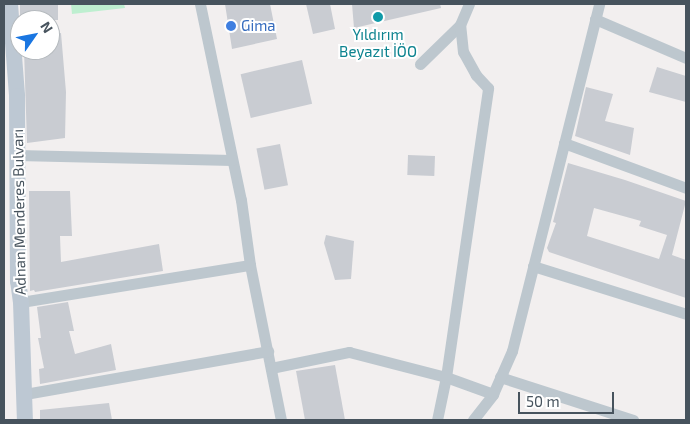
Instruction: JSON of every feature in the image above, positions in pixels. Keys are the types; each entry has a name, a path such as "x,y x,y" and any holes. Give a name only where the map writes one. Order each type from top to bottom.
{"main road":[{"name":"Adnan Menderes Bulvarı","path":"10,4 17,96 18,281 22,302 25,420"}],"street":[{"path":"200,4 232,160 250,265 281,420"},
{"path":"420,64 460,25 469,4"},
{"path":"473,420 493,394 512,351 599,4"},
{"path":"595,19 686,58"},
{"path":"438,420 446,377 488,88 476,75 463,52 460,25"},
{"path":"564,144 686,188"},
{"path":"18,155 232,160"},
{"path":"22,302 250,265"},
{"path":"533,266 686,314"},
{"path":"25,394 268,351"},
{"path":"272,368 349,352 446,377 493,394"},
{"path":"500,377 633,420"}],"green space":[{"path":"71,4 124,4 125,8 72,14"}],"building":[{"path":"20,4 58,4 58,10 20,10"},
{"path":"225,4 270,4 277,39 232,49"},
{"path":"306,4 330,4 335,29 313,34"},
{"name":"Yıldırım Beyazıt İÖO","path":"352,4 440,4 441,8 354,28"},
{"path":"60,33 66,92 65,138 27,143 24,60 60,60"},
{"path":"302,60 312,104 251,118 241,74"},
{"path":"657,67 686,76 686,102 649,92"},
{"path":"586,87 613,94 605,121 634,128 630,155 575,136"},
{"path":"280,144 288,185 264,190 256,149"},
{"path":"408,155 435,156 434,176 407,175"},
{"path":"568,163 686,201 672,255 686,260 686,298 549,252 547,248 556,223 553,222","holes":["594,208 641,221 639,226 667,235 659,259 587,236"]},
{"path":"29,191 70,191 72,236 60,236 61,262 159,244 163,271 35,292 34,290 30,291"},
{"path":"326,235 354,241 351,279 335,280 324,243"},
{"path":"68,302 74,331 69,331 75,354 111,344 116,370 40,384 39,369 44,368 38,338 41,338 37,307"},
{"path":"335,365 345,420 305,420 296,371"},
{"path":"109,403 112,420 40,420 40,410"}],"place":[{"name":"Yıldırım Beyazıt İÖO","path":"378,17"},
{"name":"Gima","path":"231,26"}]}
